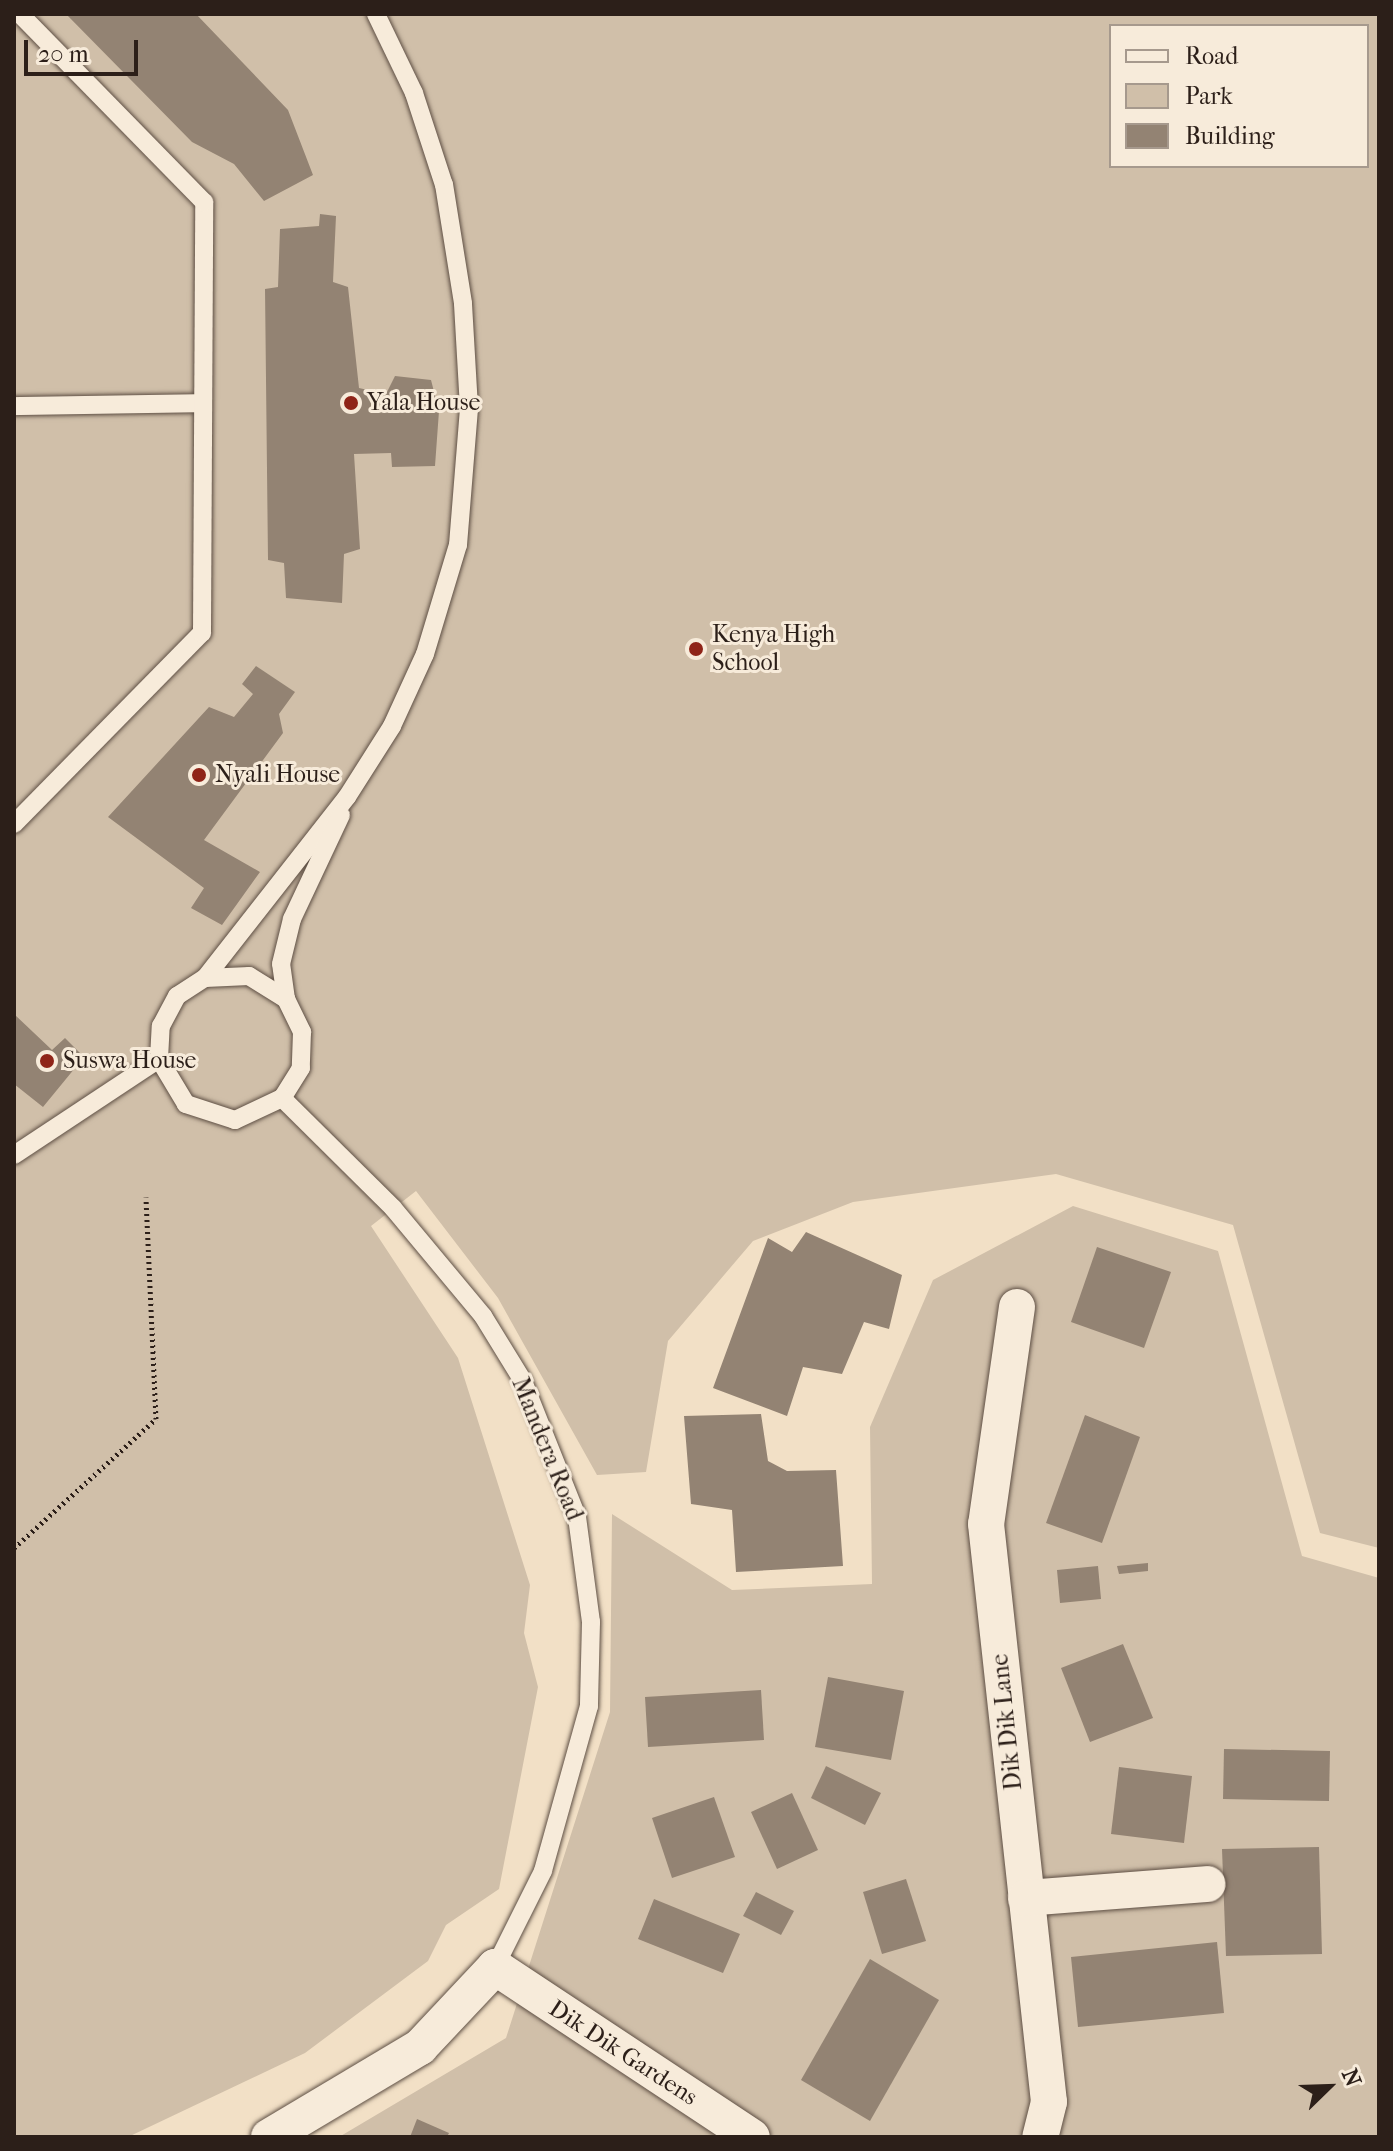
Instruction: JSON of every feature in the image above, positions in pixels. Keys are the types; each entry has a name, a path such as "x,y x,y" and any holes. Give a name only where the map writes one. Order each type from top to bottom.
{"street":[{"name":"Dik Dik Lane","path":"1017,1307 986,1524 1049,2102 1040,2137"},
{"path":"1026,1898 1207,1884"},
{"name":"Mandera Road","path":"269,2137 420,2047 495,1967"},
{"name":"Dik Dik Gardens","path":"495,1967 752,2137"}],"lane":[{"path":"14,824 202,633 204,202 20,14"},
{"path":"347,797 205,978 177,996 161,1026 159,1059 186,1104 235,1120 282,1098 301,1068 302,1032 286,999 281,964 292,919 347,797 425,654 458,545 469,408 444,185 414,93 376,14"},
{"path":"14,406 203,403"},
{"path":"205,978 249,976 286,999"},
{"path":"14,1155 159,1059"},
{"name":"Mandera Road","path":"282,1098 393,1208 483,1316 523,1381 577,1517 591,1622 589,1706 543,1871 495,1967"}],"path":[{"path":"14,1548 156,1419 146,1197"}],"green space":[{"name":"Kenya High School","path":"14,14 1379,14 1379,1548 1320,1533 1233,1225 1056,1174 853,1202 753,1241 668,1341 646,1472 597,1475 498,1298 416,1191 371,1226 458,1358 530,1585 524,1633 538,1687 499,1889 446,1925 428,1961 305,2053 128,2137 14,2137"},
{"path":"1073,1206 1218,1251 1302,1556 1379,1578 1379,2137 339,2137 506,2038 610,1712 612,1514 732,1590 872,1584 870,1427 933,1280"}],"building":[{"path":"66,14 196,14 288,110 313,175 264,201 234,164 192,142"},
{"name":"Yala House","path":"320,214 336,216 333,282 348,287 359,388 386,394 395,376 431,380 439,411 435,466 392,467 391,453 354,454 360,549 344,554 342,603 286,598 284,563 268,560 265,289 278,287 280,229 319,226"},
{"name":"Nyali House","path":"256,666 295,692 279,714 283,733 204,840 260,872 222,925 191,908 204,888 108,817 209,707 234,717 253,694 242,684"},
{"name":"Suswa House","path":"14,1014 52,1050 65,1038 84,1057 43,1107 14,1084"},
{"path":"806,1232 902,1275 889,1329 864,1322 842,1374 803,1367 787,1416 713,1388 768,1238 792,1252"},
{"path":"1097,1247 1171,1272 1144,1348 1071,1322"},
{"path":"761,1414 768,1461 787,1471 836,1470 843,1566 736,1572 732,1510 691,1504 684,1416"},
{"path":"1085,1415 1140,1437 1102,1543 1046,1523"},
{"path":"1148,1563 1148,1571 1119,1574 1117,1566"},
{"path":"1098,1566 1101,1599 1060,1603 1057,1570"},
{"path":"1123,1644 1153,1718 1090,1742 1061,1668"},
{"path":"828,1677 904,1691 891,1760 815,1747"},
{"path":"761,1690 764,1740 648,1747 645,1697"},
{"path":"1224,1749 1330,1751 1329,1801 1223,1799"},
{"path":"826,1766 881,1793 865,1825 811,1798"},
{"path":"1119,1767 1192,1776 1184,1843 1111,1834"},
{"path":"792,1793 818,1850 777,1869 751,1812"},
{"path":"714,1797 735,1857 672,1878 652,1818"},
{"path":"1319,1847 1322,1954 1226,1956 1222,1849"},
{"path":"906,1879 926,1941 882,1954 863,1892"},
{"path":"756,1892 794,1911 781,1935 743,1916"},
{"path":"654,1899 740,1934 723,1973 638,1939"},
{"path":"1217,1942 1224,2013 1078,2027 1071,1957"},
{"path":"870,1959 939,2000 870,2121 801,2080"},
{"path":"417,2119 449,2133 447,2137 410,2137"}],"place":[{"name":"Yala House","path":"351,403"},
{"name":"Kenya High School","path":"696,649"},
{"name":"Nyali House","path":"199,775"},
{"name":"Suswa House","path":"47,1061"}]}
